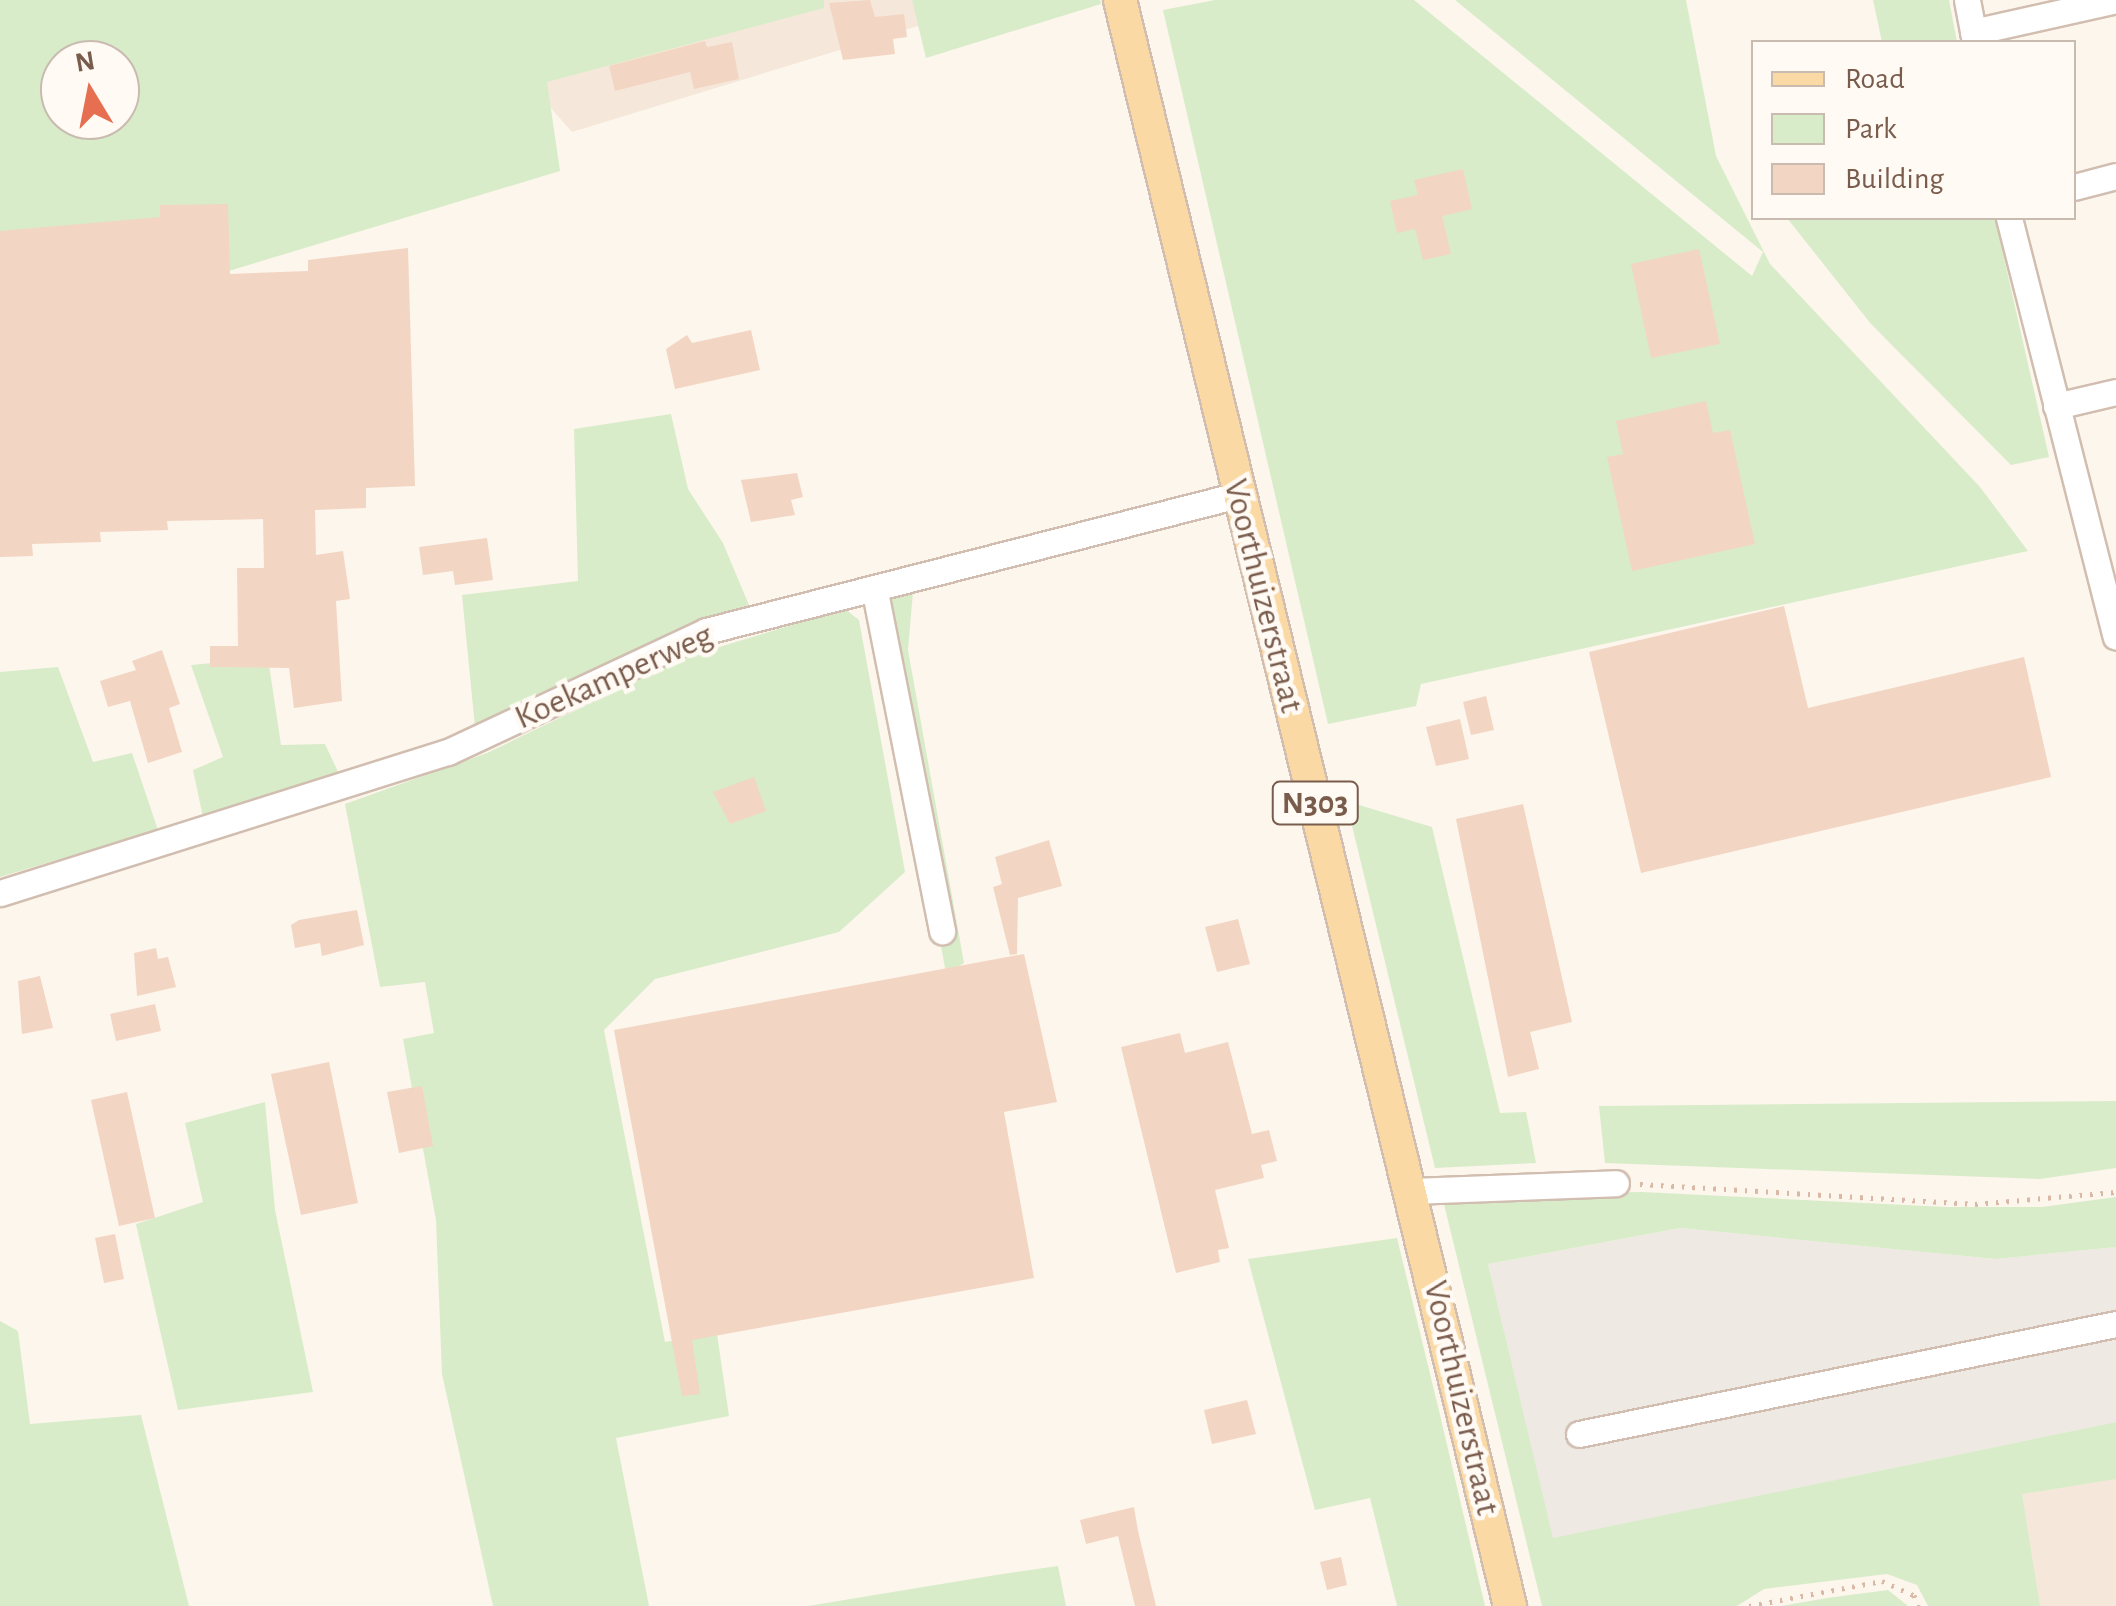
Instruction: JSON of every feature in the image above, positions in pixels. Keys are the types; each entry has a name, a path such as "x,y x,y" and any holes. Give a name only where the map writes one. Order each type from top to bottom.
{"main road":[{"name":"Voorthuizerstraat","path":"1120,0 1510,1606"}],"street":[{"path":"1967,0 1974,37 2116,0"},
{"path":"2076,186 2116,176"},
{"path":"2010,220 2116,637"},
{"path":"2056,406 2116,392"},
{"name":"Koekamperweg","path":"0,893 448,752 706,631 875,592 1238,494"},
{"path":"875,592 942,931"},
{"path":"1411,1191 1616,1183"},
{"path":"1578,1434 2116,1324"}],"path":[{"path":"1616,1183 1975,1204 2116,1192"},
{"path":"1748,1606 1882,1581 1898,1584 1918,1606"}],"shaded area":[{"path":"455,0 931,0 918,26 572,132"},
{"path":"1680,1228 1995,1259 2116,1247 2116,1422 1552,1539 1488,1264"},
{"path":"2116,1454 2116,1606 2029,1606 2021,1477"}],"green space":[{"path":"0,0 824,0 824,8 547,82 560,171 0,340"},
{"path":"912,0 1100,0 1101,4 926,58"},
{"path":"1215,0 1414,0 1752,276 1763,252 1455,0 1686,0 1716,156 1770,264 1980,487 2028,551 1421,684 1416,706 1328,724 1163,10"},
{"path":"1873,0 1949,0 1957,40 1882,40"},
{"path":"1789,220 1995,220 2049,457 2011,465 1871,324"},
{"path":"671,414 688,489 723,543 751,610 475,727 462,595 578,581 574,429"},
{"path":"913,592 908,650 964,963 946,974 880,599"},
{"path":"845,609 859,620 905,872 839,932 655,979 604,1030 665,1342 717,1334 729,1416 616,1438 649,1606 493,1606 442,1374 436,1220 403,1039 434,1033 425,982 380,987 345,804 487,753 686,657"},
{"path":"268,658 281,745 325,744 339,774 203,817 193,770 223,757 191,665"},
{"path":"58,667 93,762 132,753 158,830 0,877 0,672"},
{"path":"1346,801 1432,827 1500,1113 1526,1112 1536,1163 1435,1168"},
{"path":"2116,1101 2116,1168 2040,1179 1605,1163 1599,1106"},
{"path":"265,1102 275,1210 313,1392 178,1410 136,1224 203,1202 185,1123"},
{"path":"1642,1192 1946,1207 2042,1207 2116,1197 2116,1247 1995,1259 1680,1228 1488,1264 1553,1538 2116,1422 2116,1479 2022,1494 2040,1606 1928,1606 1917,1585 1887,1574 1764,1589 1737,1606 1542,1606 1442,1196"},
{"path":"1397,1238 1485,1606 1397,1606 1370,1498 1315,1510 1248,1259"},
{"path":"0,1321 18,1331 30,1424 141,1415 189,1606 0,1606"},
{"path":"1058,1566 1066,1606 808,1606 996,1575"},
{"path":"1888,1590 1908,1606 1781,1606 1827,1598"}],"building":[{"path":"870,0 875,17 904,14 907,37 893,39 895,54 843,60 829,3"},
{"path":"705,41 707,47 732,42 739,79 694,89 690,72 615,91 609,66"},
{"path":"1463,169 1472,209 1442,216 1451,254 1423,260 1415,229 1397,233 1390,201 1418,195 1414,180"},
{"path":"228,204 230,274 308,271 308,260 408,248 415,486 366,488 366,508 315,510 316,555 343,551 350,599 336,601 342,701 294,708 289,668 210,667 210,646 238,646 237,568 264,568 263,519 167,521 168,530 100,532 101,542 32,544 33,556 0,557 0,231 160,217 160,205"},
{"path":"1699,249 1720,344 1651,358 1631,264"},
{"path":"751,330 760,370 675,389 666,349 687,335 692,343"},
{"path":"1706,401 1713,433 1730,430 1755,544 1632,571 1607,457 1623,454 1616,421"},
{"path":"797,473 803,497 791,500 795,515 751,522 741,480"},
{"path":"487,538 493,580 455,585 453,571 423,575 419,547"},
{"path":"1784,606 1808,708 2024,657 2051,777 1641,873 1589,652"},
{"path":"162,650 180,704 169,708 182,752 148,763 130,701 108,707 100,681 136,670 132,661"},
{"path":"1486,696 1494,730 1471,735 1463,702"},
{"path":"1460,719 1469,759 1436,766 1426,727"},
{"path":"754,777 766,811 730,824 713,792"},
{"path":"1523,804 1572,1022 1530,1032 1539,1069 1508,1077 1456,819"},
{"path":"1049,840 1062,886 1018,898 1017,954 1010,955 993,887 1002,884 995,857"},
{"path":"357,910 364,945 322,956 320,943 295,948 291,925 299,920"},
{"path":"1238,919 1250,964 1217,972 1205,927"},
{"path":"156,948 158,959 168,957 176,987 137,996 134,953"},
{"path":"1024,954 1057,1102 1004,1112 1034,1278 692,1340 700,1394 682,1396 614,1030"},
{"path":"40,976 53,1028 22,1034 18,981"},
{"path":"155,1004 161,1031 116,1041 110,1014"},
{"path":"1180,1033 1185,1053 1228,1042 1252,1134 1269,1130 1277,1161 1261,1165 1264,1178 1215,1190 1229,1248 1218,1250 1220,1262 1176,1273 1121,1047"},
{"path":"329,1062 358,1203 301,1215 271,1074"},
{"path":"422,1086 433,1146 399,1153 387,1092"},
{"path":"127,1092 155,1218 119,1226 91,1100"},
{"path":"115,1234 124,1279 104,1283 95,1238"},
{"path":"1247,1400 1256,1434 1212,1444 1204,1410"},
{"path":"1134,1507 1156,1606 1135,1606 1118,1536 1086,1544 1080,1520"},
{"path":"1341,1557 1347,1585 1327,1590 1320,1562"}]}
